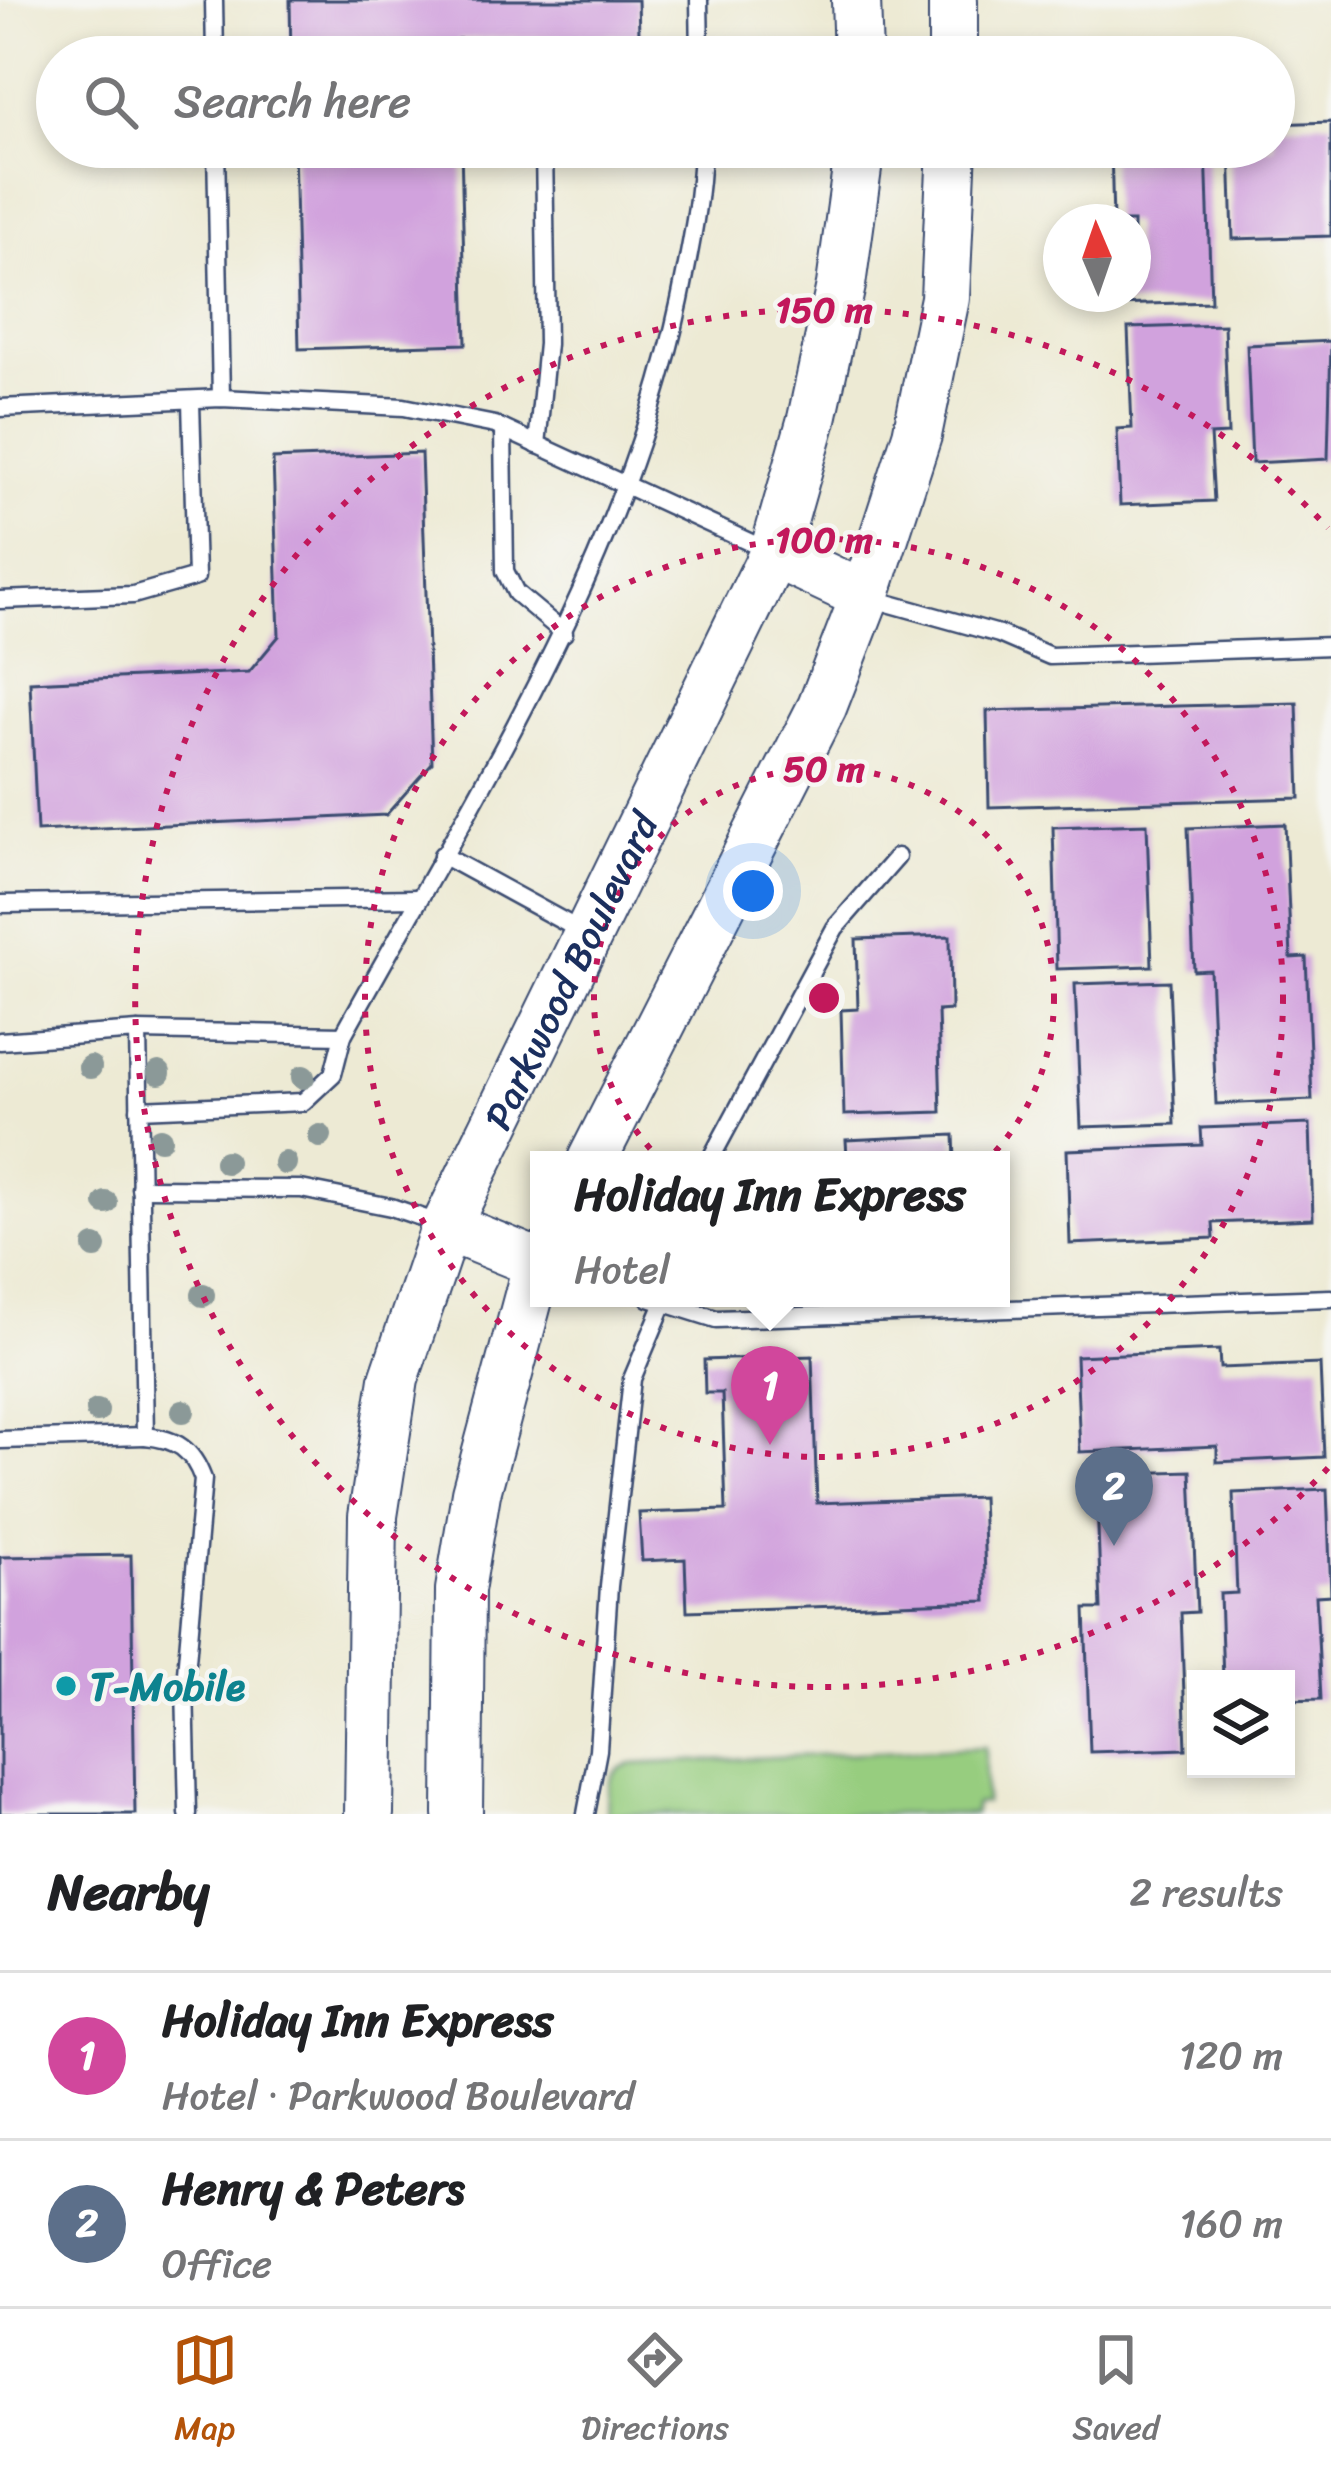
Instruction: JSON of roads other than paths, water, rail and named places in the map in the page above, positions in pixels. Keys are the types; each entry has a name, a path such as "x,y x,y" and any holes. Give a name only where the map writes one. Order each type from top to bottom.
{"main road":[{"path":"856,0 857,36"},
{"path":"952,36 953,0"},
{"name":"Parkwood Boulevard","path":"369,1814 373,1516 394,1379 446,1226 774,553 812,419 837,305 857,168"},
{"path":"597,1151 822,707 865,596 916,435 945,298 951,168"},
{"path":"774,553 865,596"},
{"path":"446,1226 530,1258"},
{"path":"458,1814 460,1590 476,1492 530,1291"}],"lane":[{"path":"214,0 214,36"},
{"path":"698,0 699,36"},
{"path":"216,168 220,398"},
{"path":"537,445 547,344 544,168"},
{"path":"139,1109 303,1102 333,1074 343,1034 564,633 627,488 670,347 691,246 700,168"},
{"path":"0,407 220,398 404,406 503,429 774,553"},
{"path":"0,600 133,596 196,578 191,402"},
{"path":"503,429 506,571 516,593 564,633"},
{"path":"865,596 999,634 1049,656 1331,646"},
{"path":"442,855 587,934"},
{"path":"715,1151 835,928 897,857"},
{"path":"0,904 418,898"},
{"path":"0,1041 138,1031 343,1034"},
{"path":"138,1031 145,1436"},
{"path":"140,1188 301,1189 391,1207 446,1226"},
{"path":"681,1307 716,1319 1331,1298"},
{"path":"586,1814 598,1750 609,1586 632,1379 658,1307"},
{"path":"0,1440 145,1436 170,1438 188,1449 203,1479 185,1684 188,1814"}],"place":[{"name":"Holiday Inn Express","path":"770,1445"},
{"name":"Henry & Peters","path":"1114,1546"},
{"name":"T-Mobile","path":"66,1686"}]}
